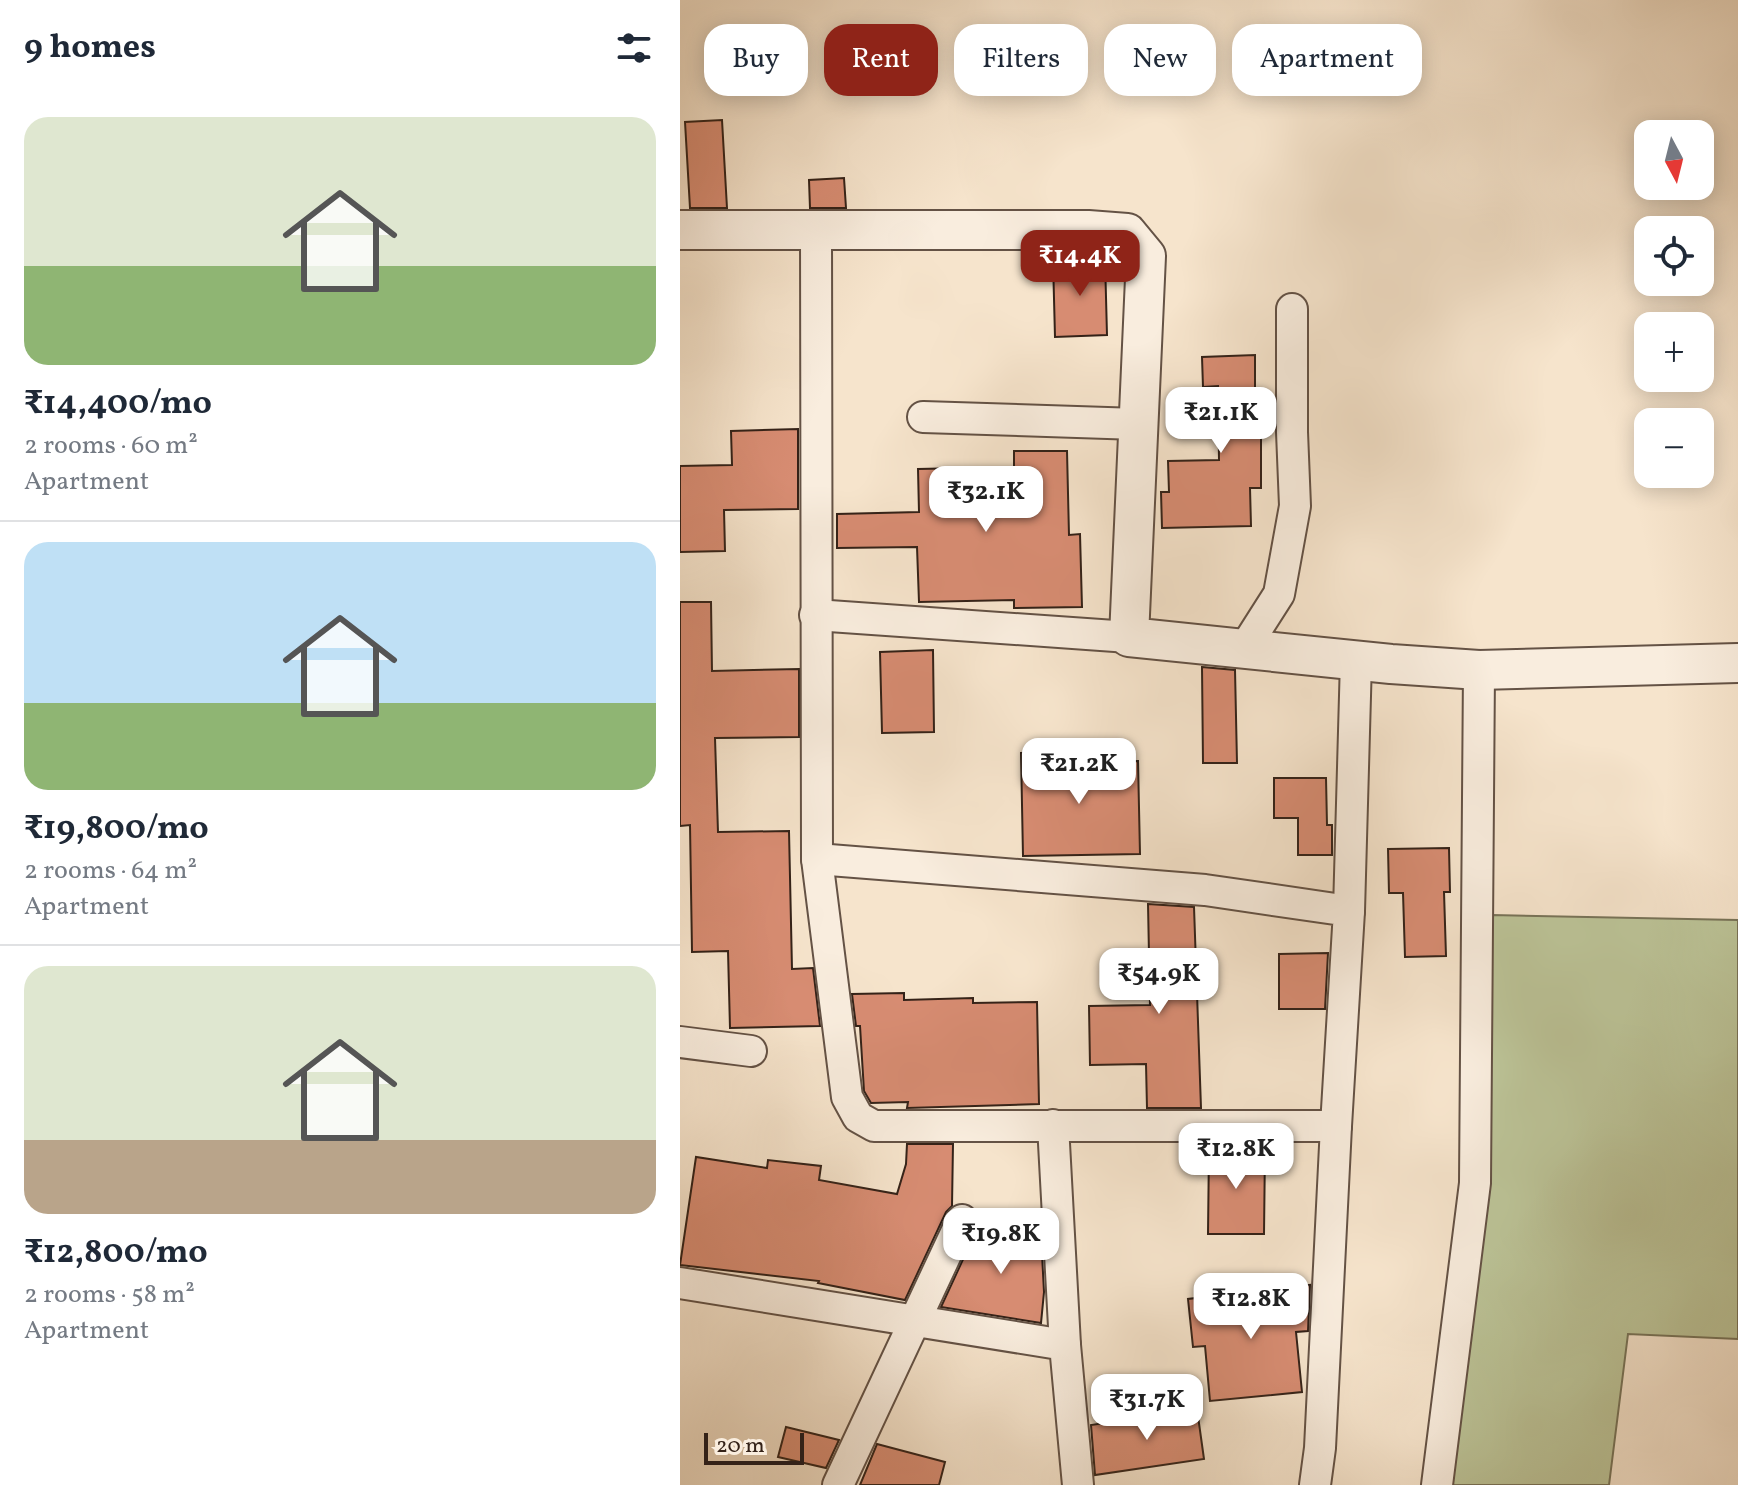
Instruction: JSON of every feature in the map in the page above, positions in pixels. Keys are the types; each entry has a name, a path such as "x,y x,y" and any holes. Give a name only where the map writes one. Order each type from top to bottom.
{"street":[{"path":"816,229 817,859 847,1097 858,1117 874,1126 1336,1126"},
{"path":"680,230 1088,230 1127,233 1146,256 1129,637"},
{"path":"1244,649 1279,594 1295,506 1292,309"},
{"path":"923,417 1138,424"},
{"path":"815,615 1129,637 1479,670 1738,663"},
{"path":"1315,1485 1320,1448 1349,911 1356,660"},
{"path":"1437,1485 1475,1183 1479,670"},
{"path":"817,859 1205,890 1349,911"},
{"path":"680,1042 751,1051"},
{"path":"1053,1125 1065,1345 1078,1485"},
{"path":"838,1485 962,1220"},
{"path":"680,1283 1065,1345"}],"green space":[{"path":"1492,915 1738,920 1738,1339 1628,1334 1609,1485 1447,1485"}],"building":[{"path":"722,120 727,208 690,208 685,122"},
{"path":"844,178 846,208 810,208 809,180"},
{"path":"1105,259 1107,335 1055,337 1053,260"},
{"path":"1255,355 1255,413 1261,413 1261,488 1250,488 1251,526 1162,528 1161,492 1169,492 1168,461 1219,460 1218,386 1203,387 1202,357"},
{"path":"798,429 798,509 724,510 725,551 680,552 680,466 732,465 731,431"},
{"path":"1014,451 1067,451 1069,535 1080,534 1082,607 1014,608 1014,600 919,602 917,547 837,548 837,514 919,512 918,469 1014,467"},
{"path":"680,602 711,602 712,671 799,669 799,737 715,738 718,832 789,831 792,969 813,968 820,1026 730,1028 728,951 692,952 690,825 680,826"},
{"path":"933,650 934,732 882,733 880,652"},
{"path":"1202,667 1235,670 1237,763 1203,763"},
{"path":"1072,751 1072,762 1138,761 1140,854 1023,856 1021,753"},
{"path":"1274,778 1326,778 1327,825 1332,825 1332,855 1298,855 1298,818 1274,818"},
{"path":"1449,848 1450,892 1444,892 1446,956 1405,957 1403,893 1389,893 1388,849"},
{"path":"1148,904 1194,907 1201,1108 1147,1108 1146,1064 1090,1065 1089,1006 1150,1005"},
{"path":"1328,953 1325,1009 1279,1009 1279,954"},
{"path":"904,993 904,1000 973,998 973,1003 1037,1002 1039,1104 907,1108 908,1102 871,1103 864,1091 860,1026 856,1026 852,994"},
{"path":"907,1144 953,1144 952,1206 946,1212 905,1300 819,1281 680,1265 696,1157 767,1168 768,1160 821,1166 819,1180 897,1194 906,1164"},
{"path":"1209,1148 1265,1148 1264,1234 1208,1234"},
{"path":"978,1227 1041,1235 1044,1292 1041,1323 941,1307"},
{"path":"1310,1285 1308,1331 1296,1332 1302,1392 1210,1401 1205,1346 1193,1347 1188,1299"},
{"path":"1197,1409 1204,1459 1095,1475 1091,1425"},
{"path":"786,1427 839,1440 826,1468 778,1457"},
{"path":"877,1444 945,1462 939,1485 860,1485"}]}
